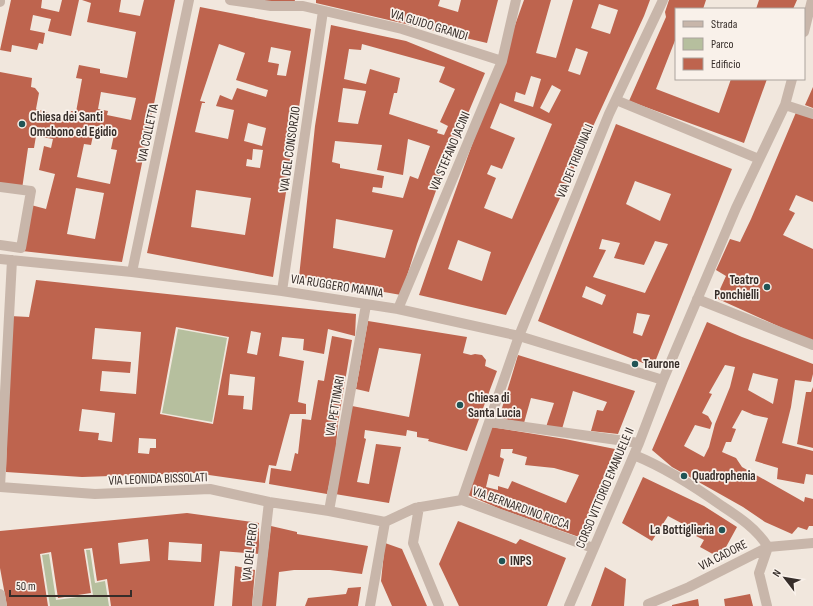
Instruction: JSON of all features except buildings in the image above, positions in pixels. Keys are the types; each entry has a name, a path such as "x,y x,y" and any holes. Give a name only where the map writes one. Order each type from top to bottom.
{"street":[{"name":"VIA COLLETTA","path":"132,272 189,0"},
{"name":"VIA GUIDO GRANDI","path":"230,0 271,6 304,3 323,11 402,29 502,61"},
{"name":"VIA STEFANO JACINI","path":"398,309 502,61 516,0"},
{"name":"VIA DEI TRIBUNALI","path":"462,500 519,336 609,114 663,0"},
{"path":"805,28 812,0"},
{"name":"VIA DEL CONSORZIO","path":"282,291 323,11"},
{"name":"CORSO VITTORIO EMANUELE II","path":"569,606 634,455 663,380 736,208 785,105 792,80"},
{"path":"616,100 759,159"},
{"path":"785,105 813,114"},
{"path":"0,187 31,191 21,248 0,245"},
{"name":"VIA RUGGERO MANNA","path":"0,259 132,272 282,291 398,309 519,336 663,380"},
{"path":"0,487 12,260"},
{"path":"697,299 813,345"},
{"name":"VIA PETTINARI","path":"329,511 366,305"},
{"path":"489,422 639,443"},
{"path":"634,455 652,462 695,486 734,514 761,536 768,546 759,573 767,606"},
{"name":"VIA LEONIDA BISSOLATI","path":"0,487 94,494 210,489 269,502 329,511 385,522"},
{"path":"370,606 385,522 419,507 462,500"},
{"name":"VIA BERNARDINO RICCA","path":"462,500 593,548"},
{"name":"VIA DEL PERO","path":"257,606 269,502"},
{"path":"419,507 413,543 439,606"},
{"name":"VIA CADORE","path":"648,604 689,587 768,546 813,543"},
{"path":"0,594 2,606"}],"green space":[{"path":"178,329 227,338 212,422 162,413"},
{"path":"86,550 90,550 95,583 105,581 109,606 50,606 42,555 49,554 56,600 93,595"}],"place":[{"name":"Chiesa dei Santi Omobono ed Egidio","path":"22,124"},
{"name":"Teatro Ponchielli","path":"767,287"},
{"name":"Taurone","path":"635,364"},
{"name":"Chiesa di Santa Lucia","path":"460,405"},
{"name":"Quadrophenia","path":"684,476"},
{"name":"La Bottiglieria","path":"722,530"},
{"name":"INPS","path":"502,561"}]}
